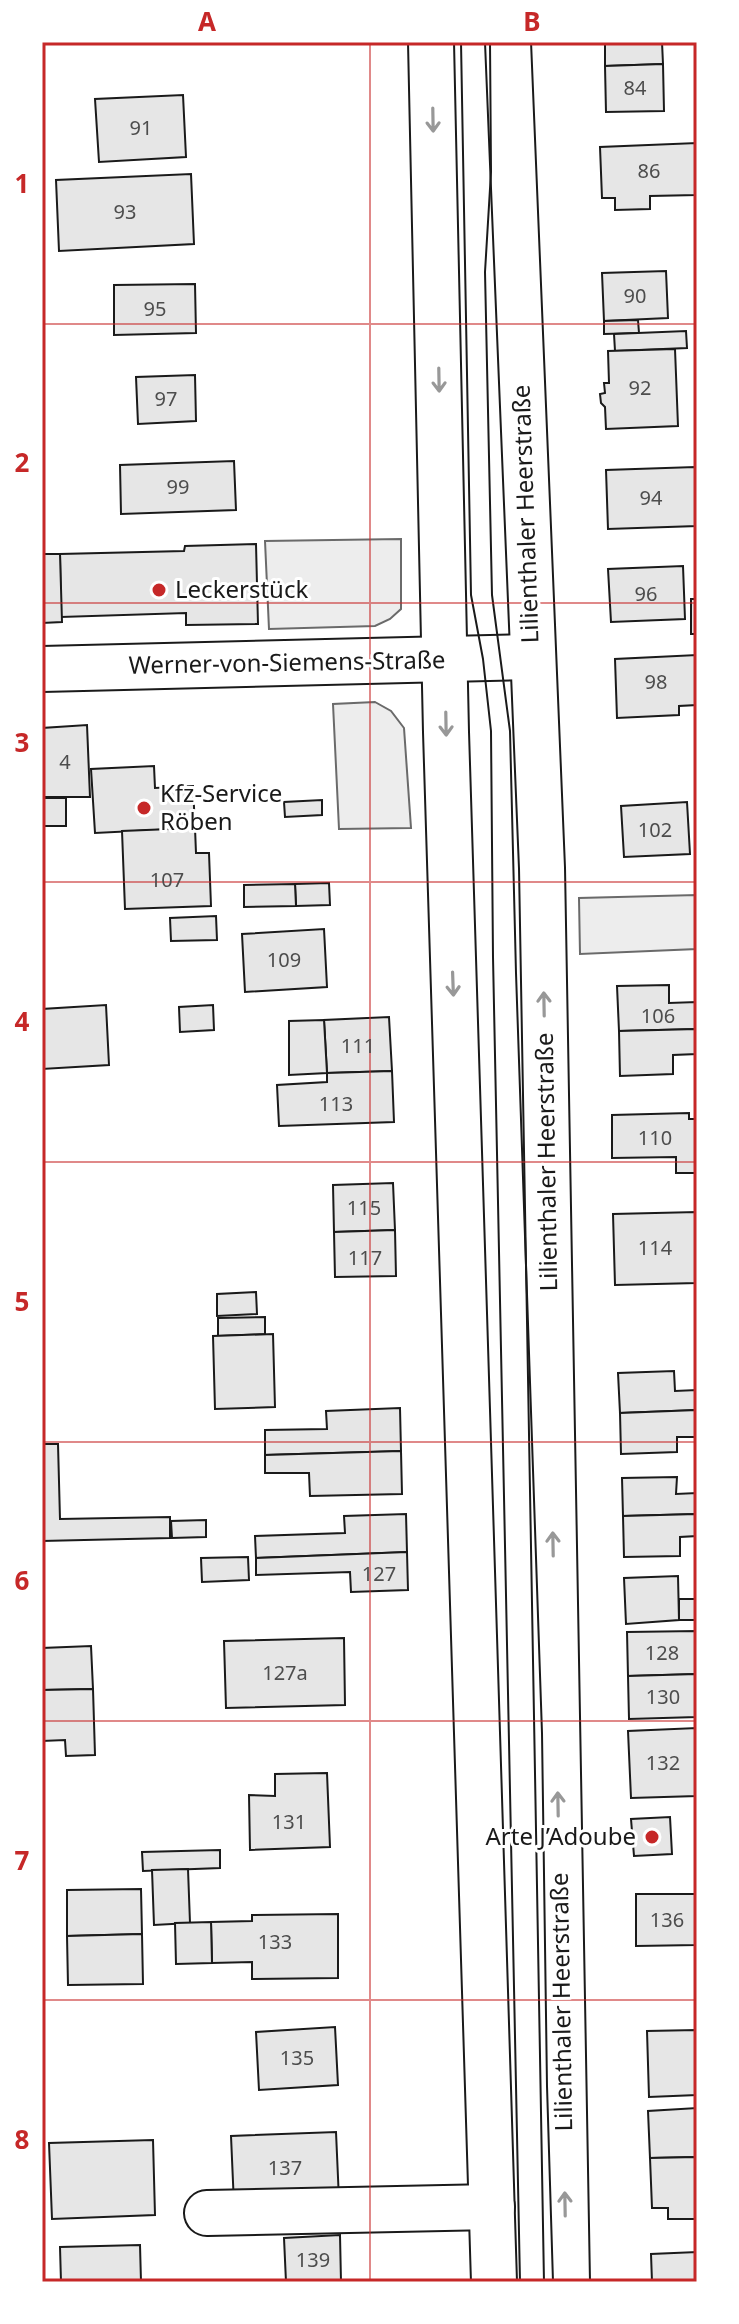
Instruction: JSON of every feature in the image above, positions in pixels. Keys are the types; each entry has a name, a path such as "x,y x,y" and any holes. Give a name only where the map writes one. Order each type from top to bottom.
{"main road":[{"path":"431,42 445,659 494,2282"},
{"name":"Lilienthaler Heerstraße","path":"508,42 543,928 567,2282"},
{"name":"Werner-von-Siemens-Straße","path":"42,669 531,657"},
{"path":"207,2213 492,2207"}],"shaded area":[{"path":"401,539 401,609 390,619 375,626 269,629 265,541"},
{"path":"375,702 391,711 404,728 411,828 339,829 333,704"},
{"path":"697,895 697,949 580,954 579,898"}],"building":[{"path":"605,42 662,42 663,64 605,66"},
{"path":"663,64 664,111 606,112 605,66"},
{"path":"183,95 186,157 99,162 95,99"},
{"path":"697,143 697,195 650,196 650,209 615,210 615,198 602,198 600,147"},
{"path":"191,174 194,244 59,251 56,180"},
{"path":"666,271 668,318 604,321 602,273"},
{"path":"195,284 196,333 114,335 114,285"},
{"path":"638,320 639,333 604,334 604,321"},
{"path":"686,331 687,348 615,351 614,334"},
{"path":"675,349 678,426 606,429 605,407 600,394 605,393 604,383 609,383 608,351"},
{"path":"195,375 196,421 138,424 136,377"},
{"path":"234,461 236,510 121,514 120,465"},
{"path":"695,467 697,526 608,529 606,470"},
{"name":"Leckerstück","path":"256,544 258,624 186,625 186,613 61,617 60,554 184,551 185,546"},
{"path":"42,554 60,554 62,622 42,623"},
{"path":"683,566 685,619 611,622 608,569"},
{"path":"691,599 697,599 697,634 691,634"},
{"path":"697,655 697,705 679,706 679,715 617,718 615,659"},
{"path":"87,725 90,797 42,797 42,728"},
{"name":"Kfz-Service Röben","path":"154,766 155,788 193,786 195,828 95,833 91,769"},
{"path":"42,798 66,798 66,826 42,826"},
{"path":"322,800 322,815 285,817 284,802"},
{"path":"687,802 690,854 624,857 621,806"},
{"path":"195,828 196,853 209,853 211,906 125,909 122,831"},
{"path":"329,883 330,905 296,906 295,884"},
{"path":"295,884 296,906 244,907 244,885"},
{"path":"216,916 217,940 171,941 170,918"},
{"path":"324,929 327,987 245,992 242,934"},
{"path":"669,985 669,1003 697,1002 697,1029 619,1031 617,986"},
{"path":"106,1005 109,1065 42,1069 42,1009"},
{"path":"213,1005 214,1030 180,1032 179,1007"},
{"path":"389,1017 392,1071 327,1073 324,1020"},
{"path":"324,1020 327,1073 289,1075 289,1021"},
{"path":"697,1029 697,1054 673,1055 673,1074 620,1076 619,1031"},
{"path":"392,1071 394,1122 279,1126 277,1085 327,1082 327,1073"},
{"path":"689,1113 689,1119 697,1119 697,1173 676,1173 676,1157 612,1158 612,1115"},
{"path":"393,1183 395,1230 334,1232 333,1185"},
{"path":"697,1212 697,1283 615,1285 613,1214"},
{"path":"395,1230 396,1276 335,1277 334,1232"},
{"path":"256,1292 257,1314 217,1316 217,1294"},
{"path":"265,1317 265,1334 218,1336 218,1318"},
{"path":"273,1334 275,1407 215,1409 213,1336"},
{"path":"674,1371 675,1391 697,1390 697,1410 620,1413 618,1373"},
{"path":"400,1408 401,1451 265,1455 265,1430 327,1429 326,1411"},
{"path":"697,1410 697,1437 677,1437 677,1452 621,1454 620,1413"},
{"path":"42,1444 58,1444 60,1519 170,1517 170,1538 42,1541"},
{"path":"401,1451 402,1494 310,1496 309,1473 265,1473 265,1455"},
{"path":"677,1477 676,1494 697,1493 697,1514 623,1516 622,1478"},
{"path":"406,1514 407,1552 256,1558 255,1536 345,1533 344,1516"},
{"path":"697,1514 697,1536 680,1537 680,1556 624,1557 623,1516"},
{"path":"206,1520 206,1537 172,1538 171,1521"},
{"path":"407,1552 408,1590 351,1592 350,1572 256,1575 256,1558"},
{"path":"248,1557 249,1580 202,1582 201,1558"},
{"path":"678,1576 679,1620 626,1624 624,1578"},
{"path":"679,1599 697,1599 697,1620 679,1620"},
{"path":"697,1631 697,1674 628,1676 627,1632"},
{"path":"344,1638 345,1705 226,1708 224,1641"},
{"path":"91,1646 93,1689 42,1690 42,1648"},
{"path":"697,1674 697,1717 629,1719 628,1676"},
{"path":"93,1689 95,1755 66,1756 65,1740 42,1741 42,1690"},
{"path":"697,1728 697,1796 631,1798 628,1731"},
{"path":"327,1773 330,1847 250,1850 249,1795 275,1796 275,1774"},
{"name":"Arte J’Adoube","path":"670,1817 672,1854 634,1856 631,1819"},
{"path":"220,1850 220,1868 143,1871 142,1852"},
{"path":"188,1869 190,1923 154,1925 152,1870"},
{"path":"141,1889 142,1934 67,1936 67,1890"},
{"path":"636,1894 697,1894 697,1945 636,1946"},
{"path":"338,1914 338,1978 252,1979 252,1962 212,1963 211,1922 252,1921 252,1915"},
{"path":"211,1922 212,1963 176,1964 175,1923"},
{"path":"142,1934 143,1984 68,1985 67,1936"},
{"path":"335,2027 338,2085 259,2090 256,2032"},
{"path":"697,2030 697,2095 649,2097 647,2031"},
{"path":"697,2108 697,2157 650,2158 648,2111"},
{"path":"336,2132 339,2200 234,2205 231,2136"},
{"path":"153,2140 155,2215 52,2219 49,2143"},
{"path":"697,2157 696,2219 668,2219 668,2208 652,2208 650,2158"},
{"path":"340,2235 341,2282 286,2282 284,2238"},
{"path":"140,2245 141,2282 61,2282 60,2247"},
{"path":"697,2252 697,2282 652,2282 651,2254"}],"tram line":[{"path":"461,42 471,595 483,659 491,731 520,2282"},
{"path":"490,42 491,172 485,272 492,595 510,731 542,1733 553,2282"}],"place":[{"name":"Leckerstück","path":"159,590"},
{"name":"Kfz-Service Röben","path":"144,808"},
{"name":"Arte J’Adoube","path":"652,1837"}]}
